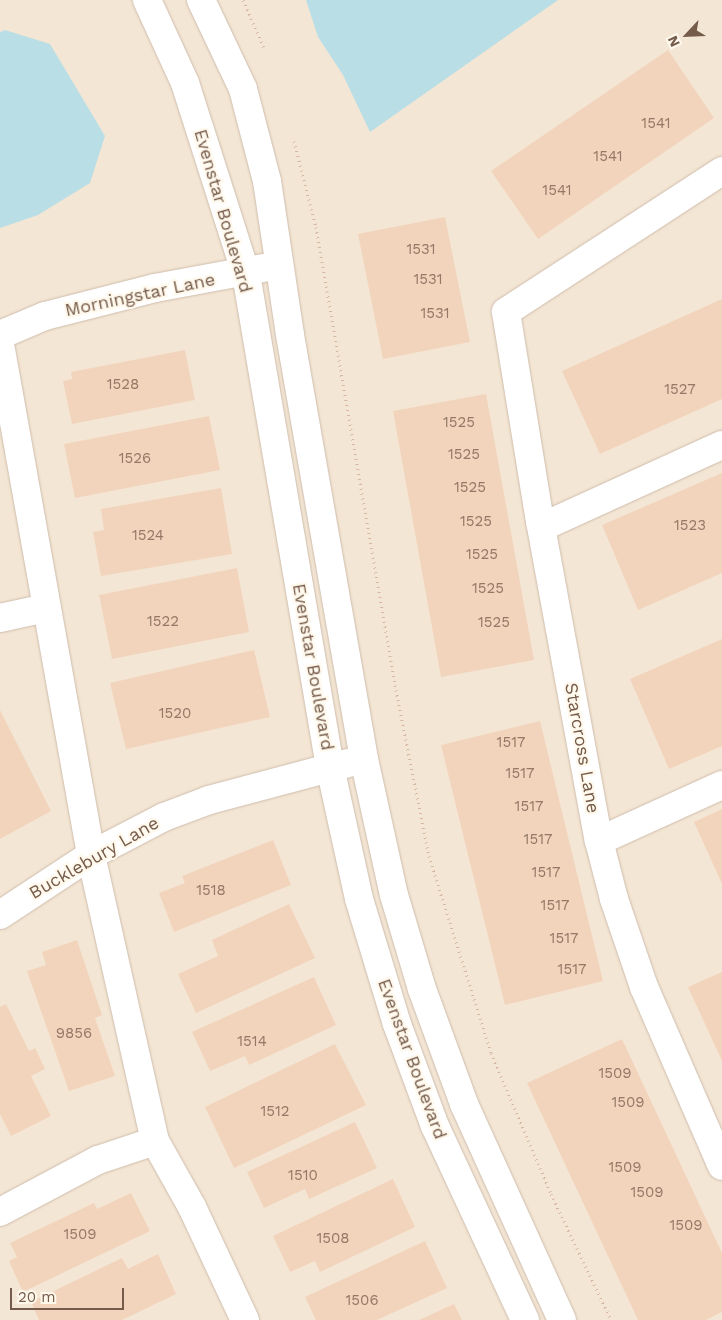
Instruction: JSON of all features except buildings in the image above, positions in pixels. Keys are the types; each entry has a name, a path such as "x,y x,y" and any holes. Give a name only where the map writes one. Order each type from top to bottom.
{"street":[{"name":"Evenstar Boulevard","path":"147,0 185,83 246,274 330,767 359,899 397,1024 453,1169 525,1320"},
{"name":"Evenstar Boulevard","path":"201,0 243,89 267,181 281,262 290,335 364,759 394,895 443,1050 484,1153 562,1320"},
{"name":"Starcross Lane","path":"722,171 506,312 542,527 599,840 614,900 644,987 712,1117 722,1166"},
{"name":"Morningstar Lane","path":"0,335 45,316 146,290 246,274 281,262"},
{"path":"0,344 91,855 155,1141 192,1207 245,1320"},
{"path":"542,527 722,444"},
{"path":"0,618 46,608"},
{"name":"Bucklebury Lane","path":"0,915 91,855 164,817 209,800 364,759"},
{"path":"599,840 722,785"},
{"path":"0,1212 91,1164 155,1141"}],"path":[{"path":"243,0 266,54"},
{"path":"292,134 316,228 396,690 429,856 494,1061 539,1167 611,1320"}],"shaded area":[{"path":"0,0 722,0 722,1320 0,1320"}],"water":[{"path":"306,0 558,0 370,132 343,75 318,37"},
{"path":"5,30 50,44 105,136 90,183 38,215 0,228 0,32"}]}
